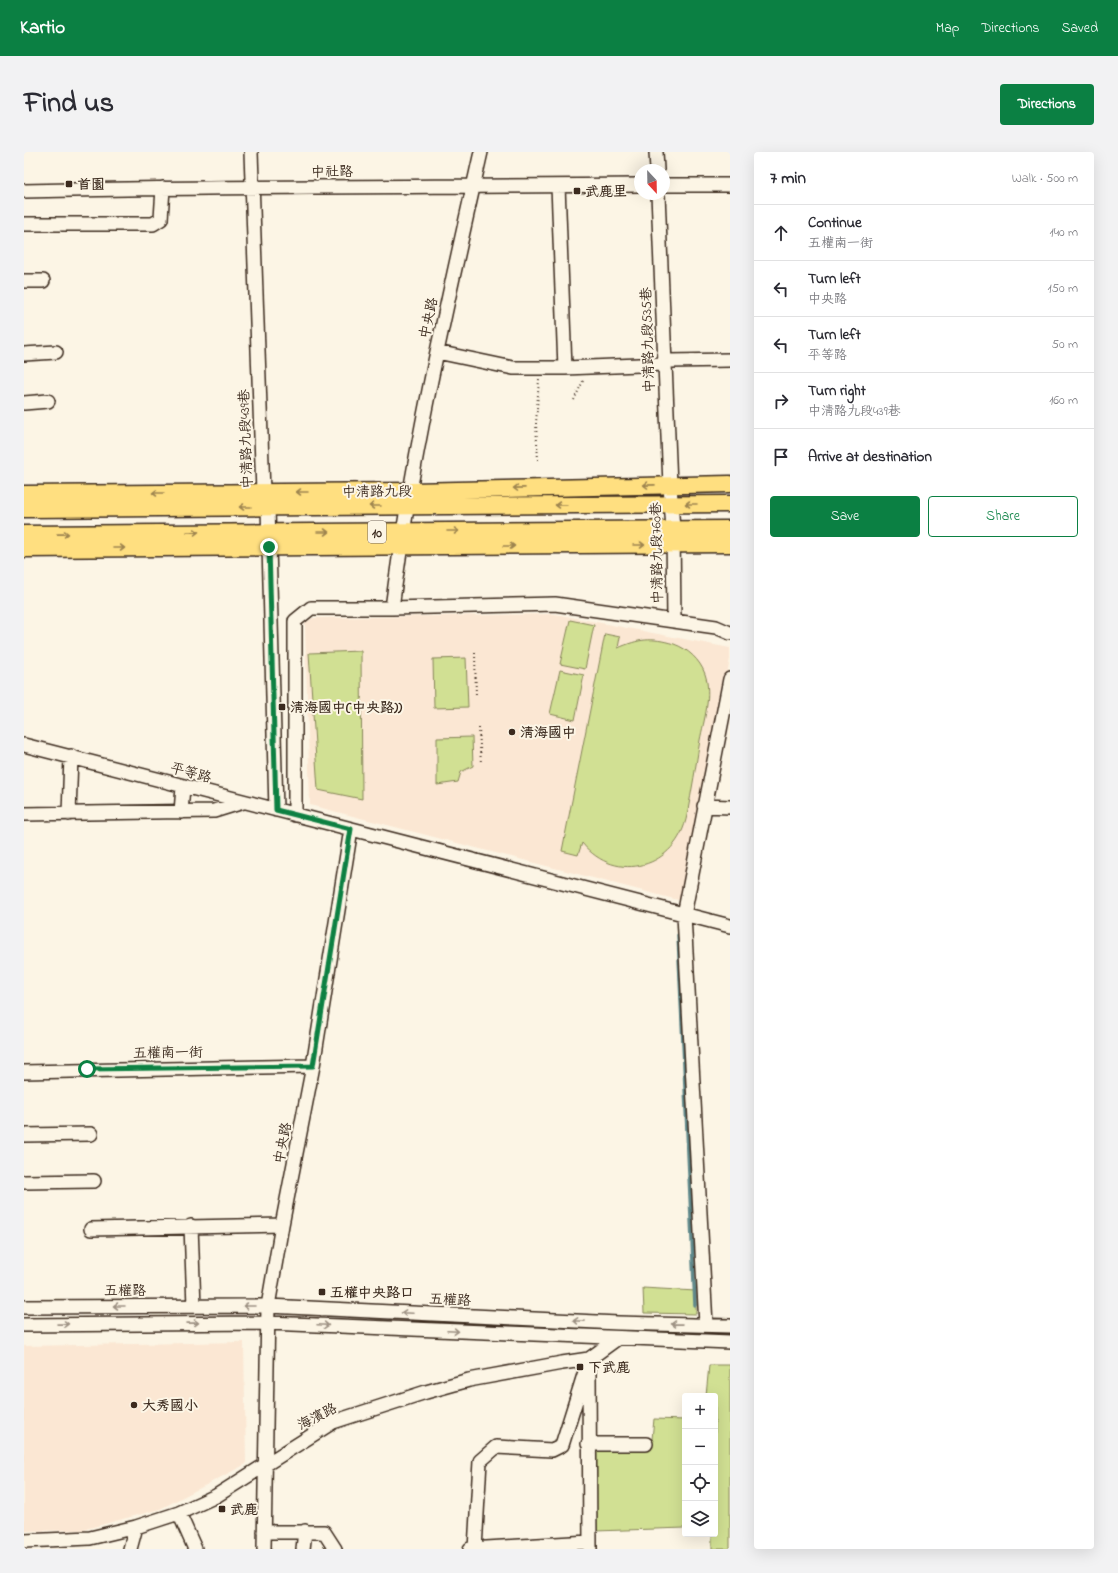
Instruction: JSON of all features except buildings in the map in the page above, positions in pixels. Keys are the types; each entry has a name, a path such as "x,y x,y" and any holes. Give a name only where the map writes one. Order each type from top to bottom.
{"main road":[{"name":"中清路九段","path":"24,509 265,499 411,491 730,484"},
{"name":"中清路九段","path":"24,494 265,499 407,506 730,504"},
{"path":"673,537 730,529"},
{"path":"24,534 269,539 673,537 730,544"},
{"path":"24,549 269,539"}],"street":[{"name":"中清路九段439巷","path":"251,152 265,499 269,539 276,810"},
{"name":"中央路","path":"392,608 401,539 437,352 481,152"},
{"path":"656,152 657,164"},
{"name":"中社路","path":"24,191 253,186 473,188 634,185"},
{"path":"670,185 730,185"},
{"path":"558,186 565,368"},
{"path":"24,224 153,224 161,219 163,188"},
{"name":"中清路九段535巷","path":"658,200 670,485"},
{"path":"24,281 43,281"},
{"path":"24,354 56,352"},
{"path":"437,352 513,368 565,368 664,364 670,361 730,360"},
{"path":"24,403 48,401"},
{"name":"中清路九段760巷","path":"670,485 673,537 674,621"},
{"path":"295,815 295,621 311,608 392,608 555,604 716,627 730,633"},
{"path":"706,1325 684,915 704,806 730,679"},
{"name":"平等路","path":"24,744 183,787 730,926"},
{"path":"69,814 71,756"},
{"path":"181,812 183,787"},
{"path":"24,814 214,811 243,802"},
{"path":"704,806 730,807"},
{"name":"中央路","path":"264,1549 268,1306 282,1224 313,1066 351,829"},
{"name":"五權南一街","path":"24,1072 313,1066"},
{"path":"24,1135 91,1134"},
{"path":"24,1182 94,1181"},
{"path":"91,1229 282,1224"},
{"path":"191,1226 194,1306"},
{"name":"五權路","path":"24,1307 268,1306 618,1323 730,1326"},
{"path":"24,1325 268,1323 730,1342"},
{"path":"618,1323 618,1338"},
{"path":"589,1360 589,1546 474,1549 480,1461 496,1447 552,1450 562,1445 589,1360 618,1338"},
{"name":"海濱路","path":"24,1541 90,1538 136,1527 179,1513 216,1496 333,1422 426,1392 469,1380 562,1363 589,1360"},
{"path":"588,1444 646,1444"},
{"path":"179,1513 195,1549"},
{"path":"130,1549 136,1527"},
{"path":"303,1549 304,1531"},
{"path":"264,1532 324,1532 335,1549"}],"path":[{"path":"574,400 590,367"},
{"path":"538,460 536,424 540,368"},
{"path":"475,653 476,697"},
{"path":"479,728 481,764"}],"shaded area":[{"name":"清海國中","path":"555,614 730,648 730,659 682,901 310,805 305,623 313,618"},
{"name":"大秀國小","path":"244,1342 246,1464 160,1509 82,1530 24,1531 24,1346"}],"green space":[{"path":"570,620 594,625 585,669 560,664"},
{"path":"605,634 620,637 618,648 645,640 658,640 679,646 689,652 697,660 703,669 707,682 708,699 687,815 681,833 671,848 658,858 644,865 628,867 611,864 596,856 582,843 578,855 562,851"},
{"path":"361,651 362,799 318,790 309,653"},
{"path":"466,658 468,707 434,708 433,659"},
{"path":"560,670 584,675 575,720 550,714"},
{"path":"472,737 473,766 461,772 458,782 437,785 437,738"},
{"path":"643,1288 696,1291 696,1314 644,1313"},
{"path":"709,1365 730,1365 730,1549 712,1549 712,1537 718,1537 718,1393 706,1393"},
{"path":"654,1419 682,1420 682,1528 595,1531 593,1450 651,1449"}],"waterway":[{"path":"678,935 695,1305"}],"place":[{"name":"首園","path":"69,184"},
{"name":"武鹿里","path":"577,191"},
{"name":"清海國中(中央路))","path":"282,707"},
{"name":"清海國中","path":"512,732"},
{"name":"五權中央路口","path":"322,1292"},
{"name":"下武鹿","path":"580,1367"},
{"name":"大秀國小","path":"134,1405"},
{"name":"武鹿","path":"222,1509"}],"route":[{"path":"87,1069 313,1066 351,829 276,810 269,547"}]}
